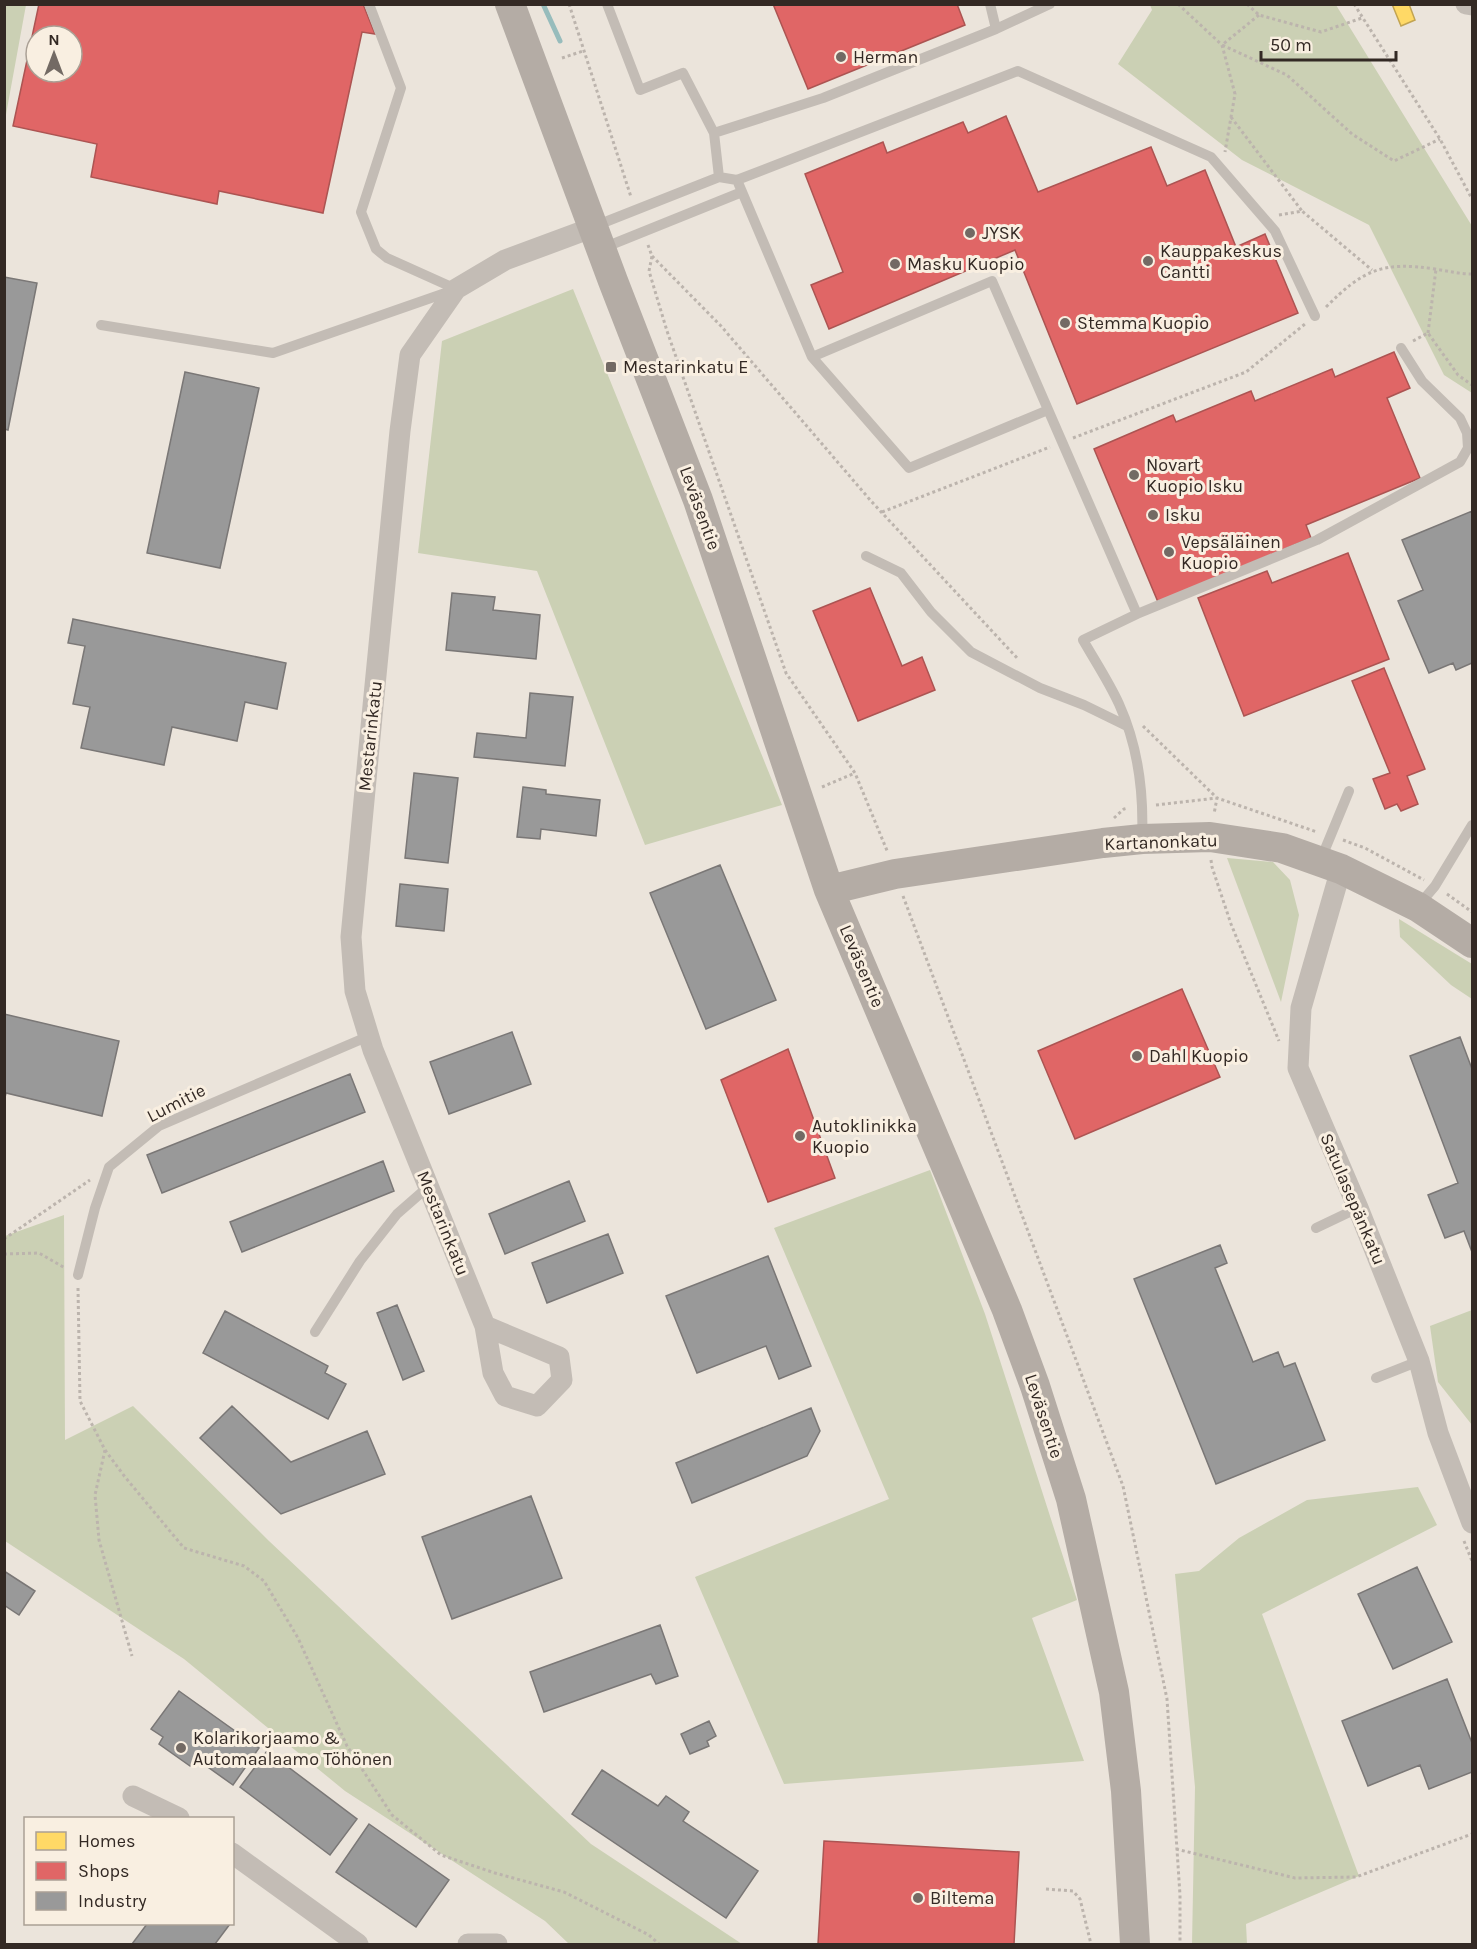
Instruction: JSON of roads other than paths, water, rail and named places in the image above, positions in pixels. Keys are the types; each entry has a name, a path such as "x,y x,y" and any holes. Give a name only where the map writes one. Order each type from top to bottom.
{"main road":[{"name":"Leväsentie","path":"510,4 698,500 829,890 1007,1310 1035,1386 1071,1499 1114,1692 1126,1791 1135,1944"},
{"name":"Kartanonkatu","path":"829,890 895,874 1142,839 1210,837 1282,848 1330,866 1418,907 1473,943"}],"street":[{"path":"1466,4 1473,5"},
{"name":"Mestarinkatu","path":"485,1326 369,1036 355,991 351,937 400,431 410,355 456,289 505,260 598,237"},
{"name":"Satulasepänkatu","path":"1330,866 1301,1008 1298,1068 1358,1208 1419,1361 1438,1433 1473,1523"},
{"path":"133,1796 177,1817"},
{"path":"234,1854 358,1944"},
{"path":"468,1944 497,1944"}],"lane":[{"path":"369,4 401,88 361,212 376,249 387,258 456,289"},
{"path":"607,4 640,90 682,73 714,134 719,177"},
{"path":"990,4 996,29"},
{"path":"714,134 822,98 996,29 1050,4"},
{"path":"598,237 635,210 719,177 737,180 1017,71 1211,157 1275,231 1315,316"},
{"path":"737,180 812,357 909,468 1048,410"},
{"path":"598,237 644,232 742,192"},
{"path":"812,357 992,281 1137,614"},
{"path":"101,325 273,353 456,289"},
{"path":"1142,839 1143,806 1137,758 1119,703 1083,640 1137,614 1317,540 1460,462 1468,448 1467,433 1460,418 1422,381 1401,348"},
{"path":"866,556 901,573 930,612 970,652 1040,688 1084,705 1127,726"},
{"path":"1330,866 1349,791"},
{"path":"1418,907 1435,886 1473,825"},
{"name":"Lumitie","path":"78,1275 95,1208 109,1167 159,1125 369,1036"},
{"path":"315,1332 360,1261 397,1214 429,1186"},
{"path":"1316,1228 1358,1208"},
{"path":"1376,1378 1419,1361"}],"waterway":[{"path":"543,4 560,41"}],"place":[{"name":"Herman","path":"841,57"},
{"name":"JYSK","path":"970,233"},
{"name":"Kauppakeskus Cantti","path":"1148,261"},
{"name":"Masku Kuopio","path":"895,264"},
{"name":"Stemma Kuopio","path":"1065,323"},
{"name":"Mestarinkatu E","path":"611,367"},
{"name":"Novart Kuopio Isku","path":"1134,475"},
{"name":"Isku","path":"1153,515"},
{"name":"Vepsäläinen Kuopio","path":"1169,552"},
{"name":"Dahl Kuopio","path":"1137,1056"},
{"name":"Autoklinikka Kuopio","path":"800,1136"},
{"name":"Kolarikorjaamo & Automaalaamo Töhönen","path":"181,1748"},
{"name":"Biltema","path":"918,1898"}]}
